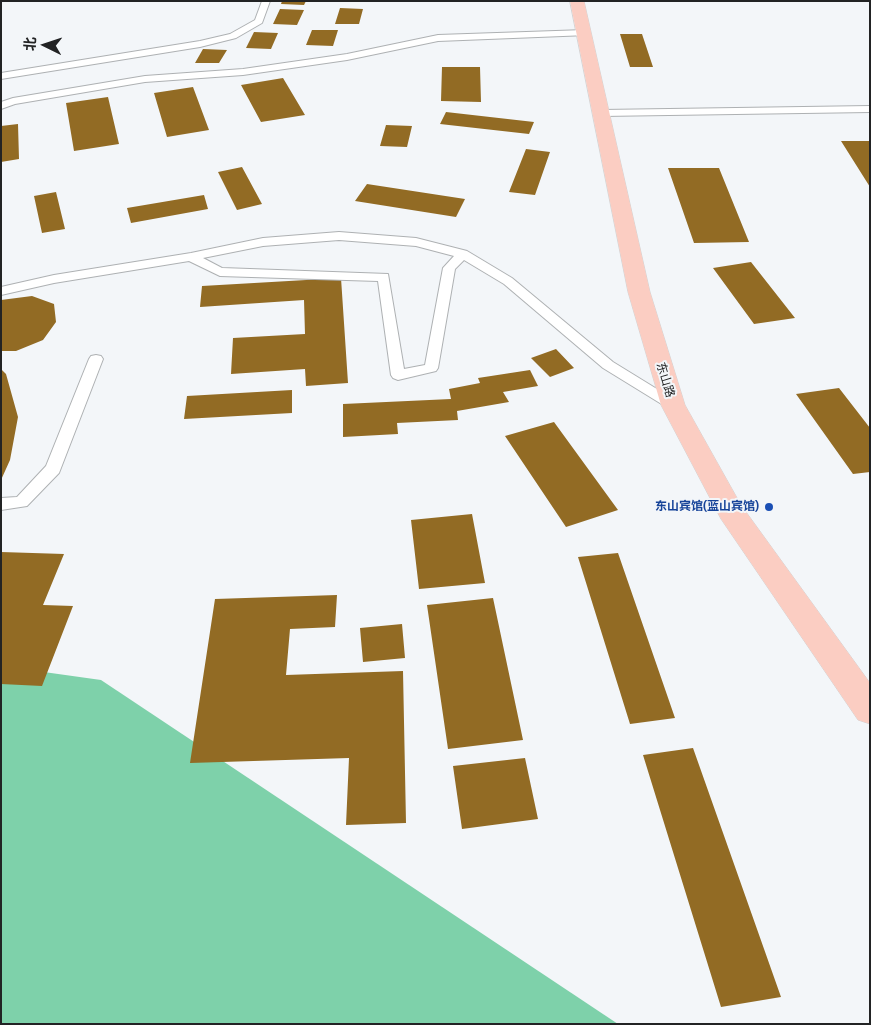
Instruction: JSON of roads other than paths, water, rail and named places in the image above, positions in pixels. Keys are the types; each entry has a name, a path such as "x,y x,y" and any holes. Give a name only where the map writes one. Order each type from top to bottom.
{"main road":[{"name":"东山路","path":"577,1 639,292 673,405 731,512 870,710"}],"lane":[{"path":"1,76 200,44 233,36 259,21 266,1"},
{"path":"1,106 13,101 146,80 243,72 347,57 438,38 584,33"},
{"path":"602,113 870,109"},
{"path":"1,291 54,279 191,257 263,242 339,236 416,242 463,254 508,281 608,366 673,405"},
{"path":"191,257 220,272 384,276 398,375 431,368 450,268 463,254"},
{"path":"1,504 21,502 53,469 96,359"}],"place":[{"name":"东山宾馆(蓝山宾馆)","path":"769,507"}]}
